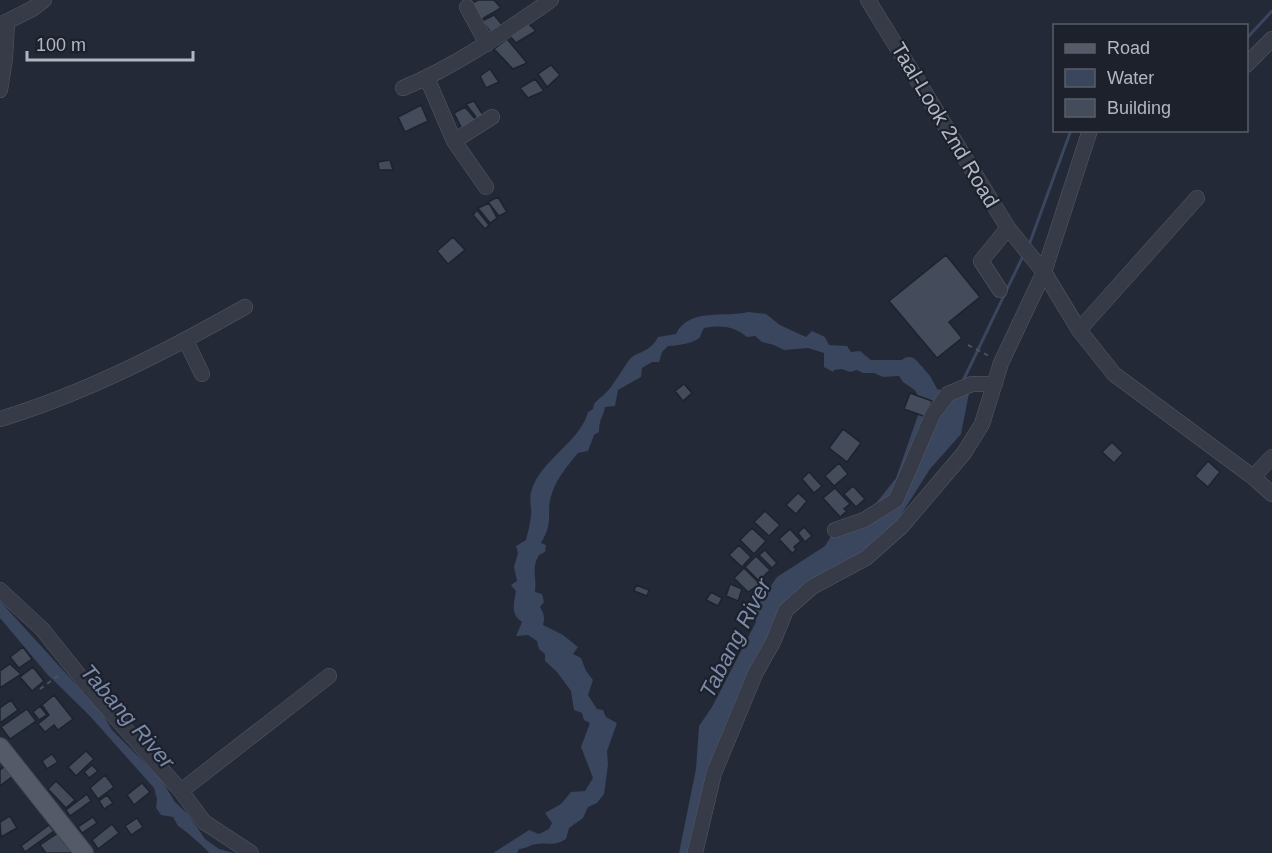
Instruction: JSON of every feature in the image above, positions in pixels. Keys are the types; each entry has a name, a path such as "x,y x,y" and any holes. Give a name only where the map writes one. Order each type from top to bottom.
{"main road":[{"path":"0,747 84,853"}],"street":[{"path":"0,90 5,58 3,23 32,9 44,0"},
{"path":"403,88 427,78 487,44 551,0"},
{"name":"Taal-Look 2nd Road","path":"868,0 1008,228 1043,270 1079,330 1114,374 1253,477 1272,495"},
{"path":"467,7 487,44"},
{"path":"1248,62 1272,39"},
{"path":"427,78 454,141 486,188"},
{"path":"454,141 492,117"},
{"path":"695,853 714,773 740,707 773,642 786,610 812,587 866,558 901,527 964,453 982,424 991,384 1043,270 1089,132"},
{"path":"1079,330 1197,198"},
{"path":"1000,290 981,261 1008,228"},
{"path":"0,419 47,405 186,341 245,308"},
{"path":"186,341 202,374"},
{"path":"835,530 864,520 896,500 933,414 948,394 972,384 991,384"},
{"path":"1253,477 1272,457"},
{"path":"0,590 42,629 90,689 181,791 204,822 251,853"},
{"path":"181,791 329,676"}],"path":[{"path":"968,345 1001,363"},
{"path":"40,689 65,670"}],"water":[{"path":"748,312 766,314 780,325 806,337 812,331 825,337 829,345 847,346 851,352 860,351 871,360 905,360 923,367 928,384 916,391 903,382 899,376 883,377 874,373 863,373 857,370 850,372 842,369 833,372 824,367 824,353 808,348 784,350 762,342 755,336 747,337 727,327 716,327 704,328 700,337 694,341 668,346 662,352 659,362 652,362 642,368 641,377 618,390 615,406 605,407 599,432 594,435 588,451 578,453 554,487 550,500 548,528 541,543 546,545 545,552 539,555 535,568 535,592 542,594 544,602 540,607 544,616 543,625 563,635 578,647 573,654 581,658 586,671 593,680 588,695 597,709 603,710 606,717 617,723 607,751 608,765 604,794 597,803 588,807 583,818 569,828 566,839 555,844 533,845 519,849 517,853 493,853 529,830 539,834 549,829 552,823 545,813 561,804 571,792 585,791 593,778 581,747 590,723 584,720 582,713 574,710 571,691 557,672 545,661 545,654 539,649 537,641 528,635 516,636 522,622 514,612 516,591 511,585 517,581 514,567 518,553 516,546 526,540 531,516 530,495 535,481 542,470 577,432 588,412 609,389 632,357 651,346 658,337 676,334 690,320 708,315"},
{"path":"970,388 961,434 930,469 892,529 861,557 779,612 693,853 679,853 696,769 699,726 712,707 756,622 750,609 759,603 777,577 825,546 831,536 869,512 896,478 924,398 939,389 942,391"},
{"path":"0,601 102,713 112,730 161,779 175,802 188,814 205,839 219,849 234,853 209,853 178,826 173,817 161,815 156,808 157,799 154,788 89,715 47,674 0,618"}],"building":[{"path":"478,0 494,0 501,8 477,22 469,5"},
{"path":"494,15 505,28 492,34 482,21"},
{"path":"527,22 536,31 516,43 509,35"},
{"path":"507,39 527,63 513,69 494,49"},
{"path":"551,65 560,75 547,87 538,74"},
{"path":"490,69 499,82 486,88 480,76"},
{"path":"535,79 544,91 528,98 520,88"},
{"path":"474,101 483,115 478,120 466,104"},
{"path":"421,105 428,121 405,132 398,117"},
{"path":"465,107 476,120 462,129 454,113"},
{"path":"390,160 393,170 379,170 378,162"},
{"path":"498,197 507,212 499,216 488,202"},
{"path":"489,203 497,218 490,223 478,208"},
{"path":"477,210 489,225 485,229 473,215"},
{"path":"453,237 465,250 448,264 437,251"},
{"path":"946,255 980,297 949,322 962,338 937,358 889,301"},
{"path":"684,384 692,393 683,401 675,391"},
{"path":"910,393 932,401 926,417 904,409"},
{"path":"843,429 861,443 847,462 829,448"},
{"path":"1112,442 1123,453 1114,463 1102,452"},
{"path":"1208,461 1220,472 1208,487 1195,476"},
{"path":"839,463 848,474 834,486 825,476"},
{"path":"809,472 822,486 814,493 802,479"},
{"path":"853,486 865,499 856,507 844,494"},
{"path":"835,488 850,504 844,509 847,511 840,517 823,498"},
{"path":"798,493 807,501 796,514 786,505"},
{"path":"765,511 780,525 769,536 754,522"},
{"path":"804,527 812,536 805,542 798,533"},
{"path":"752,528 766,541 754,554 740,540"},
{"path":"790,529 801,541 794,547 796,550 792,553 779,539"},
{"path":"739,545 751,557 742,567 729,555"},
{"path":"765,550 777,563 772,568 759,555"},
{"path":"756,556 770,570 759,581 745,567"},
{"path":"744,568 760,584 748,592 734,578"},
{"path":"730,584 742,589 738,601 726,596"},
{"path":"636,585 649,590 647,596 634,591"},
{"path":"711,592 722,598 718,606 706,600"},
{"path":"23,647 32,659 19,668 10,657"},
{"path":"10,664 21,674 0,688 0,671"},
{"path":"33,667 44,681 32,691 20,677"},
{"path":"54,695 73,719 58,730 54,725 45,732 38,724 49,715 42,705"},
{"path":"11,700 18,710 0,723 0,708"},
{"path":"40,706 47,715 39,720 33,712"},
{"path":"27,709 36,721 10,739 1,727"},
{"path":"86,751 94,759 76,776 68,767"},
{"path":"52,754 58,762 47,769 42,761"},
{"path":"9,763 17,773 0,786 0,770"},
{"path":"92,765 98,771 89,778 84,772"},
{"path":"105,775 114,787 98,799 90,788"},
{"path":"56,781 75,800 66,808 48,789"},
{"path":"142,783 150,792 134,805 127,795"},
{"path":"87,794 91,801 70,816 66,810"},
{"path":"107,795 113,803 104,809 99,801"},
{"path":"10,816 17,828 1,837 0,822"},
{"path":"93,817 97,823 82,833 78,827"},
{"path":"137,818 143,827 131,835 125,826"},
{"path":"112,824 119,833 98,849 92,840"},
{"path":"49,825 54,831 25,852 21,846"},
{"path":"61,831 77,853 46,853 40,845"}],"waterway":[{"path":"1248,37 1272,11"},
{"path":"1029,245 1070,132"},
{"path":"962,383 1023,256"},
{"name":"Tabang River","path":"909,367 922,382 941,417"}]}
